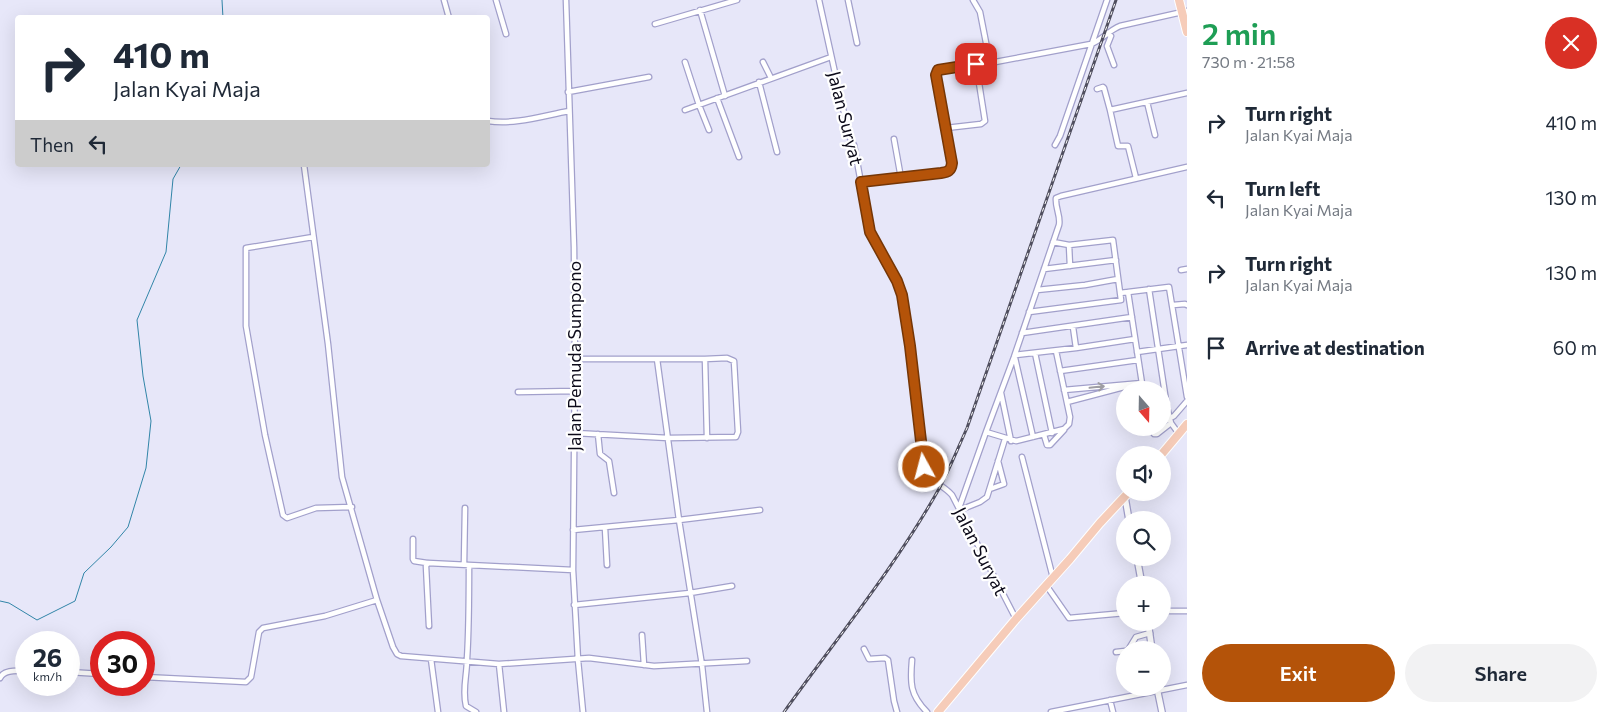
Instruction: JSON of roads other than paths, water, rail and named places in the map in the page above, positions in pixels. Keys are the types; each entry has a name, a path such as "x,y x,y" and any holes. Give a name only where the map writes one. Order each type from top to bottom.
{"highway":[{"path":"1179,0 1185,12 1187,32"},
{"path":"1168,446 1187,424"},
{"path":"938,712 1016,619 1121,501"}],"street":[{"path":"444,0 448,15"},
{"path":"496,0 506,34"},
{"name":"Jalan Pemuda Sumpono","path":"566,0 568,110 574,247 575,433 573,570 583,712"},
{"path":"654,24 737,0"},
{"name":"Jalan Suryat","path":"819,0 850,138 854,145 870,232 897,281 902,295 924,467 931,479 946,489 960,509 1016,619"},
{"path":"848,0 857,43"},
{"path":"1055,145 1060,136 1106,0"},
{"path":"975,1 982,19 990,63"},
{"path":"700,10 725,96"},
{"path":"861,182 948,172 951,169 952,163 937,72 1091,44 1102,39 1107,33 1120,26 1185,12"},
{"path":"1107,33 1111,36 1107,46 1114,65"},
{"path":"685,110 831,57"},
{"path":"685,62 709,130"},
{"path":"764,62 770,78"},
{"path":"946,128 981,124 985,121 976,64"},
{"path":"568,92 649,77"},
{"path":"759,82 778,152"},
{"path":"1097,89 1104,88 1118,146 1128,146 1136,178"},
{"path":"1110,110 1187,93"},
{"path":"717,98 739,157"},
{"path":"1147,102 1156,134"},
{"path":"490,121 514,122 568,110"},
{"path":"894,139 901,178"},
{"path":"304,167 328,344 342,477 377,600 391,643 397,654 431,659 499,664 589,658 654,666 702,665 747,661"},
{"path":"960,509 986,432 1015,356 1060,222 1056,203 1058,197 1187,167"},
{"path":"313,237 246,248 246,326 265,435 283,515 289,517 316,508 352,507"},
{"path":"1053,242 1068,246 1113,240 1121,300"},
{"path":"1068,246 1070,266"},
{"path":"1044,269 1116,260"},
{"path":"1181,270 1187,269"},
{"path":"1037,290 1118,279"},
{"path":"1120,293 1169,287 1187,397"},
{"path":"1149,289 1164,381"},
{"path":"1128,292 1142,381"},
{"path":"1029,312 1129,299"},
{"path":"1173,305 1187,305"},
{"path":"1022,333 1132,317"},
{"path":"1073,327 1076,348"},
{"path":"1015,356 1135,339"},
{"path":"1138,352 1187,345"},
{"path":"1044,435 1047,444 1050,445 1070,421 1056,351"},
{"path":"1035,353 1052,433"},
{"path":"1015,356 1033,438"},
{"path":"575,359 727,358 734,361 738,432 737,436 734,437 707,438 575,433"},
{"path":"658,359 679,520 702,665 707,712"},
{"path":"705,359 707,438"},
{"path":"1060,371 1138,360"},
{"path":"1064,390 1116,385"},
{"path":"1066,402 1116,389"},
{"path":"518,392 575,391"},
{"path":"960,509 984,500 990,490 998,461 1008,440 1001,391"},
{"path":"1179,433 1171,422 1187,401"},
{"path":"986,432 1016,442 1064,429"},
{"path":"598,434 600,454 609,461 614,493"},
{"path":"1022,457 1053,578"},
{"path":"990,490 1004,484 998,461"},
{"path":"465,508 467,564 465,704 476,712"},
{"path":"573,530 760,510"},
{"path":"605,528 607,566"},
{"path":"413,539 412,559 427,563 573,570"},
{"path":"427,563 429,626"},
{"path":"1046,585 1068,618 1116,614"},
{"path":"574,605 690,593 732,586"},
{"path":"155,678 246,682 251,677 259,632 265,627 326,616 377,600"},
{"path":"1171,611 1187,611"},
{"path":"1133,641 1136,636 1150,633 1151,641"},
{"path":"642,635 644,665"},
{"path":"864,649 870,659 885,658 888,660 897,712"},
{"path":"431,659 438,712"},
{"path":"912,660 912,692 927,712"},
{"path":"499,664 504,712"},
{"path":"0,678 6,672 15,672"},
{"path":"1171,687 1187,685"},
{"path":"1051,712 1127,696"},
{"path":"1159,696 1162,712"},
{"path":"1110,700 1113,712"},
{"path":"1085,705 1088,712"}],"waterway":[{"path":"222,0 223,15"},
{"path":"0,601 9,603 37,620 75,601 84,573 111,547 128,527 146,468 151,421 143,376 137,320 166,252 173,179 180,167"}],"railway":[{"path":"784,712 905,545 947,473 967,428 1116,0"}]}
